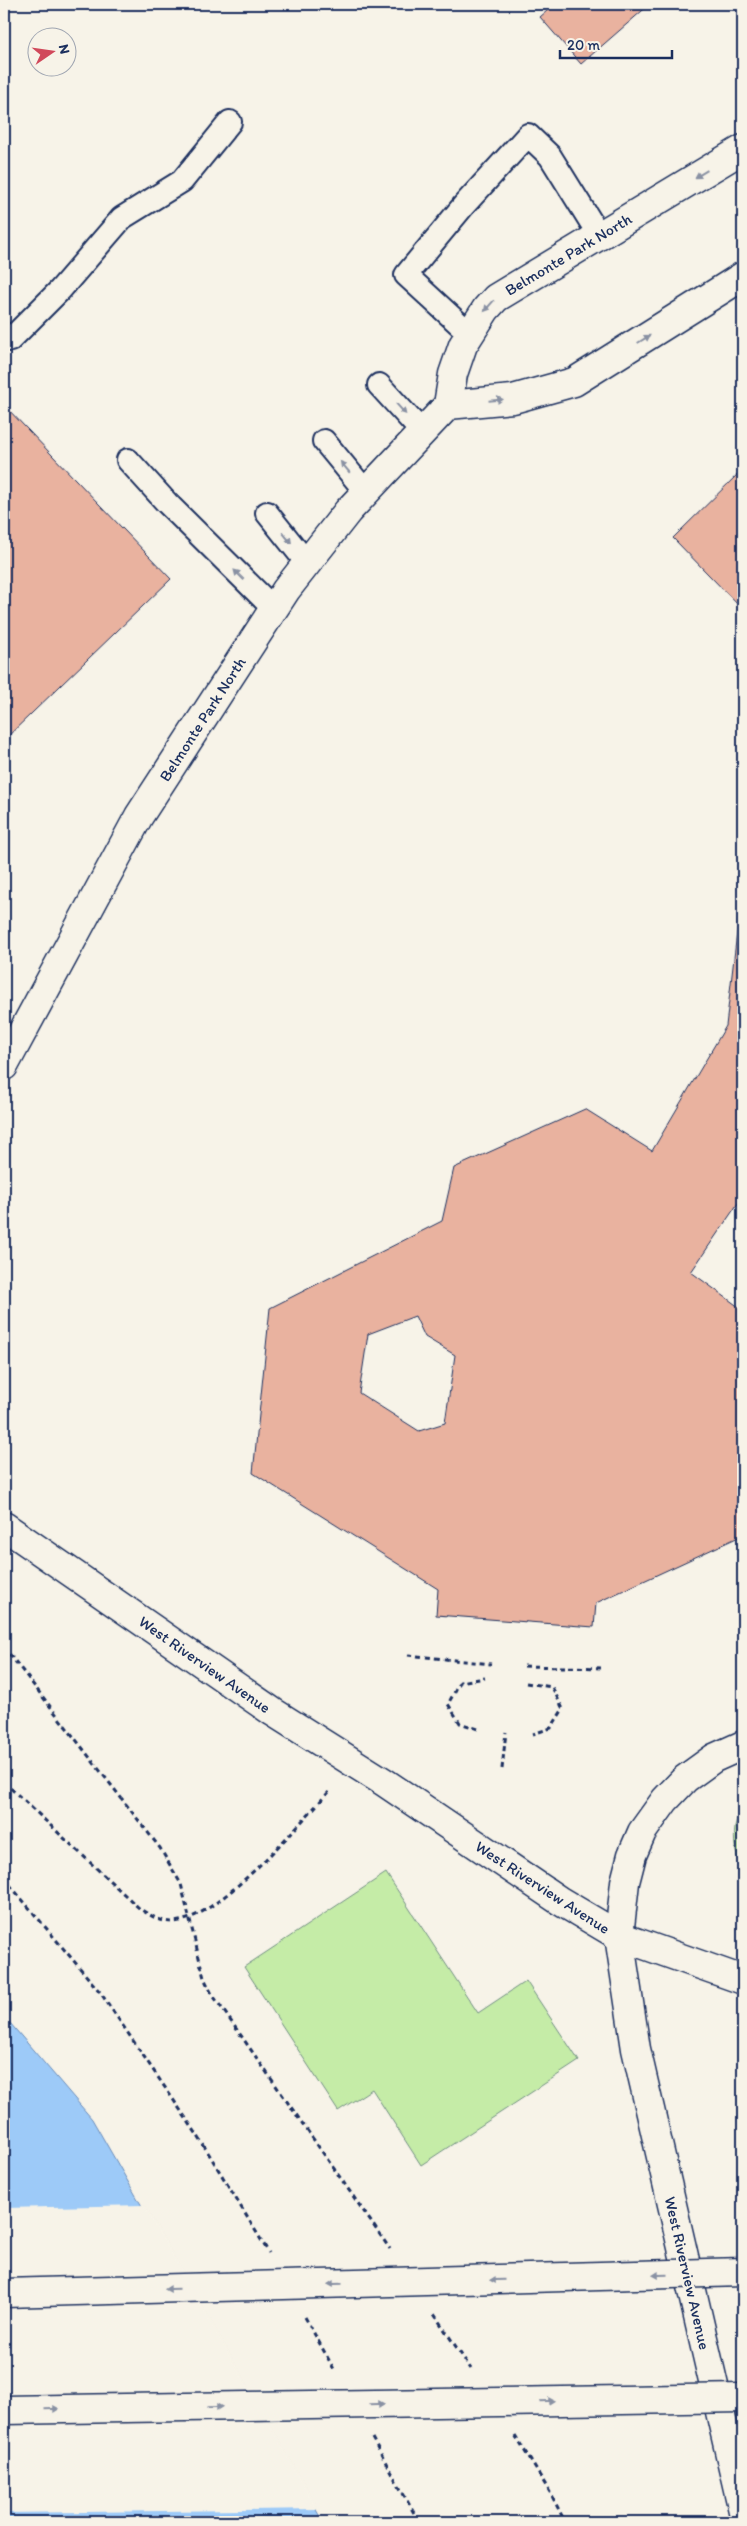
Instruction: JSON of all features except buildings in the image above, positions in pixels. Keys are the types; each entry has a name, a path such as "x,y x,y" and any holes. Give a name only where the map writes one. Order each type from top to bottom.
{"main road":[{"name":"Belmonte Park North","path":"4,1066 140,816 274,609 307,563 366,492 448,405 453,374 463,345 486,309 496,298 743,149"},
{"path":"448,405 512,399 574,382 743,276"},
{"name":"West Riverview Avenue","path":"4,1526 290,1722 384,1782 560,1901 620,1936 636,2049 743,2511"},
{"path":"743,1745 714,1758 685,1778 665,1800 642,1832 632,1855 625,1882 620,1936 743,1980"},
{"path":"4,2293 743,2272"},
{"path":"4,2410 743,2398"}],"lane":[{"path":"4,334 10,340 17,334 60,290 122,218 182,181 230,122"},
{"path":"470,334 406,275 464,205 528,135 550,156 599,235"},
{"path":"379,385 422,432"},
{"path":"324,441 366,492"},
{"path":"128,460 167,504 274,609"},
{"path":"267,513 307,563"}],"path":[{"path":"4,1647 160,1848 180,1884 204,1978 212,1994 394,2254"},
{"path":"408,1655 491,1664"},
{"path":"524,1666 603,1668"},
{"path":"478,1729 460,1723 448,1704 460,1682 485,1678"},
{"path":"526,1683 552,1687 562,1709 551,1728 533,1734"},
{"path":"502,1769 506,1732"},
{"path":"4,1782 140,1909 157,1919 172,1922 204,1912 230,1894 329,1792"},
{"path":"4,1878 100,1992 198,2136 273,2259"},
{"path":"301,2310 339,2378"},
{"path":"432,2311 475,2376"},
{"path":"513,2432 551,2494 565,2522"},
{"path":"372,2437 419,2522"}],"green space":[{"path":"743,1805 743,1871 739,1863 734,1838 736,1821"},
{"path":"386,1873 478,2013 526,1981 579,2061 421,2165 372,2089 338,2111 244,1967"}],"water":[{"path":"4,2016 92,2119 323,2522 4,2522"}],"pier":[{"path":"144,2205 318,2509 4,2513 4,2208"}]}
